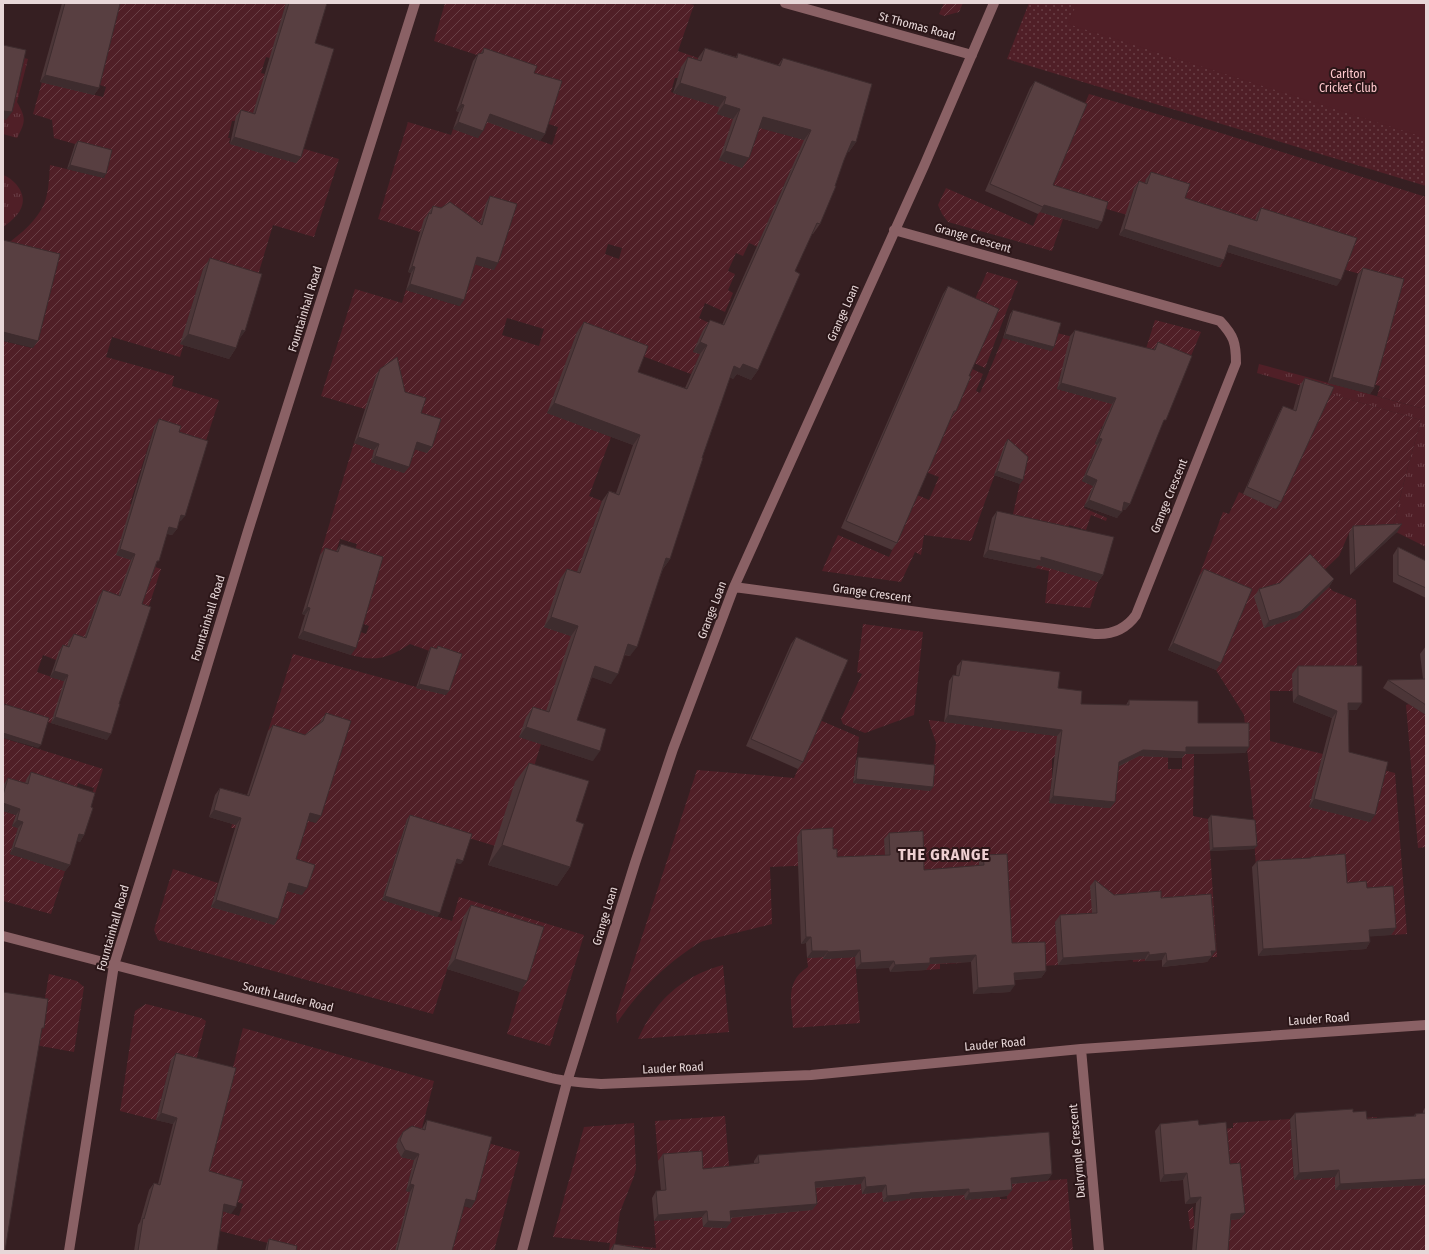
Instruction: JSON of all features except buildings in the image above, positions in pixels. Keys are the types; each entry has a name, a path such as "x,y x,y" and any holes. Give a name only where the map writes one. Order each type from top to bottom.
{"street":[{"name":"Fountainhall Road","path":"69,1251 114,965 250,524 415,3"},
{"name":"St Thomas Road","path":"785,3 972,55"},
{"name":"Grange Loan","path":"522,1251 567,1082 635,863 671,756 734,587 994,3"},
{"name":"Grange Crescent","path":"734,587 933,614 1105,635 1120,629 1131,621 1136,615 1236,364 1236,347 1230,332 1220,321 894,230"},
{"name":"South Lauder Road","path":"3,936 567,1082"},
{"name":"Lauder Road","path":"567,1082 608,1084 811,1075 1081,1049 1426,1025"},
{"name":"Dalrymple Crescent","path":"1081,1049 1100,1251"}],"green space":[{"path":"83,3 286,3 282,17 309,69 266,57 261,73 265,74 251,120 232,121 228,138 230,138 229,143 296,163 301,148 339,159 314,237 273,225 255,285 203,269 186,325 189,326 180,357 112,337 106,357 174,376 172,386 219,400 204,447 155,425 130,504 135,506 155,567 161,569 147,612 99,596 83,645 65,653 56,660 43,655 37,672 92,691 56,708 51,723 3,708 3,341 32,348 3,247 33,221 44,205 49,182 50,165 104,178 110,154 54,138 52,120 33,114 42,82 103,97 106,87 97,84"},
{"path":"445,3 686,3 694,5 678,51 698,58 694,71 681,67 678,78 675,78 671,92 682,96 721,103 717,114 842,150 791,169 759,242 770,252 749,243 743,256 736,253 728,271 735,274 728,290 733,293 725,312 705,303 699,318 713,325 701,335 693,351 700,354 691,374 577,332 548,413 611,437 589,496 602,501 588,543 663,569 544,627 571,636 575,715 519,737 541,744 528,786 505,849 407,819 382,900 452,921 459,897 584,935 550,1046 507,1034 536,938 464,916 433,1014 158,940 154,930 173,869 218,883 211,907 284,890 302,895 235,828 231,828 238,801 316,823 315,739 300,742 268,731 293,654 446,695 435,653 410,644 395,653 382,657 368,658 351,655 358,631 366,634 369,626 361,623 353,556 357,544 340,539 334,559 320,555 354,443 374,450 371,462 404,473 372,389 365,409 321,396 355,289 402,303 406,290 459,306 473,263 494,269 479,227 420,232 378,219 408,122 451,135 453,129 478,138 485,121 552,145 558,127 536,120 532,73 434,41","holes":["608,244 622,248 619,259 605,254","507,318 544,329 539,346 502,335"]},
{"path":"944,3 963,3 959,12 944,16 939,14"},
{"name":"Carlton Cricket Club","path":"1029,3 1426,3 1426,186 1007,59"},
{"path":"1077,3 1426,3 1426,138 1068,24"},
{"path":"13,55 28,59 17,102 24,120 17,138 3,134 3,119"},
{"path":"1089,94 1208,129 1426,197 1426,401 1424,409 1377,396 1380,386 1372,384 1400,285 1342,269 1252,229 1236,224 1221,267 1219,267 1230,234 1146,179 1143,190 1134,188 1129,205 1134,217 1079,201 1072,221 1063,219 1052,251 948,222 938,205 946,188 1033,226"},
{"path":"3,175 16,184 23,197 23,203 14,218 3,227"},
{"path":"987,272 1018,281 985,368 970,361 972,306"},
{"path":"1155,320 1201,332 1188,363 1154,348 1127,413 1124,412 1116,432 1102,426 1095,443 1108,449 1105,459 1093,454 1082,481 1093,486 1084,508 1107,518 1106,521 1091,515 1086,530 1069,525 1056,570 1098,582 1090,608 1045,603 1049,571 1035,568 1044,530 1029,526 1030,520 1019,517 1017,524 1011,523 1025,461 1006,443 971,541 924,535 921,555 915,552 901,582 822,571 838,535 889,557 907,517 900,514 910,492 929,500 939,477 926,472 943,433 922,424 929,409 951,418 966,384 961,381 968,367 983,374 976,391 980,393 1003,338 1052,351 1057,333 1081,339 1072,374 1061,372 1057,389 1086,397 1090,379 1120,386 1116,402 1129,403"},
{"path":"1259,364 1424,409 1426,401 1426,547 1392,530 1421,420 1257,373"},
{"path":"1327,393 1421,420 1392,530 1349,533 1339,556 1318,576 1333,591 1356,600 1357,673 1293,674 1293,691 1270,691 1270,741 1323,754 1309,807 1383,770 1395,773 1407,934 1391,935 1389,893 1256,867 1254,824 1244,715 1216,670 1199,576 1223,512 1229,514 1239,492 1277,509"},
{"path":"863,624 923,632 914,715 865,733 843,724 841,719 862,674 857,672"},
{"path":"1409,704 1426,715 1426,847 1418,848 1406,705"},
{"path":"815,718 859,737 853,783 933,769 936,743 929,720 1073,738 1052,759 1052,778 1049,802 1110,808 1112,765 1120,766 1129,761 1129,756 1168,754 1168,769 1182,769 1182,754 1194,754 1193,816 1208,819 1217,957 1211,957 1142,933 1145,961 1133,962 1130,917 1055,922 1058,965 1041,966 1015,957 979,862 979,872 961,963 940,964 940,969 926,970 885,862 770,867 772,924 703,941 697,944 685,952 653,979 625,1011 617,1023 616,1015 697,770 794,778 813,736"},
{"path":"3,738 103,769 88,815 86,814 94,788 78,783 70,809 23,790 3,787"},
{"path":"3,811 16,815 12,826 18,828 10,854 65,871 51,914 3,901"},
{"path":"823,957 823,959 855,957 860,1023 793,1028 791,1002 792,986 800,973 808,967 807,958"},
{"path":"723,965 729,1032 638,1039 653,1013 672,992 695,976"},
{"path":"49,974 77,981 84,987 74,1052 35,1045 39,1034"},
{"path":"146,1004 201,1018 206,1021 195,1065 171,1060 156,1120 120,1111 135,1011"},
{"path":"243,1028 434,1081 420,1136 401,1157 414,1160 406,1191 470,1208 488,1143 520,1152 494,1251 300,1251 184,1222 189,1201 239,1216 243,1204 235,1201 201,1177 231,1075"},
{"path":"725,1116 729,1166 808,1160 861,1184 862,1193 905,1190 999,1190 1000,1199 1007,1199 1006,1184 1067,1179 1073,1251 614,1251 609,1250 610,1243 553,1237 584,1127 634,1123 636,1169 620,1212 615,1244 656,1248 654,1221 702,1217 726,1228 699,1175 697,1158 658,1161 655,1121"},
{"path":"1377,1117 1380,1154 1426,1165 1426,1251 1201,1251 1199,1228 1190,1229 1188,1211 1193,1207 1194,1223 1240,1219 1218,1171 1222,1129 1233,1128 1233,1123 1290,1119 1294,1180 1335,1177 1336,1190 1358,1189 1362,1118"}],"district":[{"name":"THE GRANGE","path":"944,854"}]}
